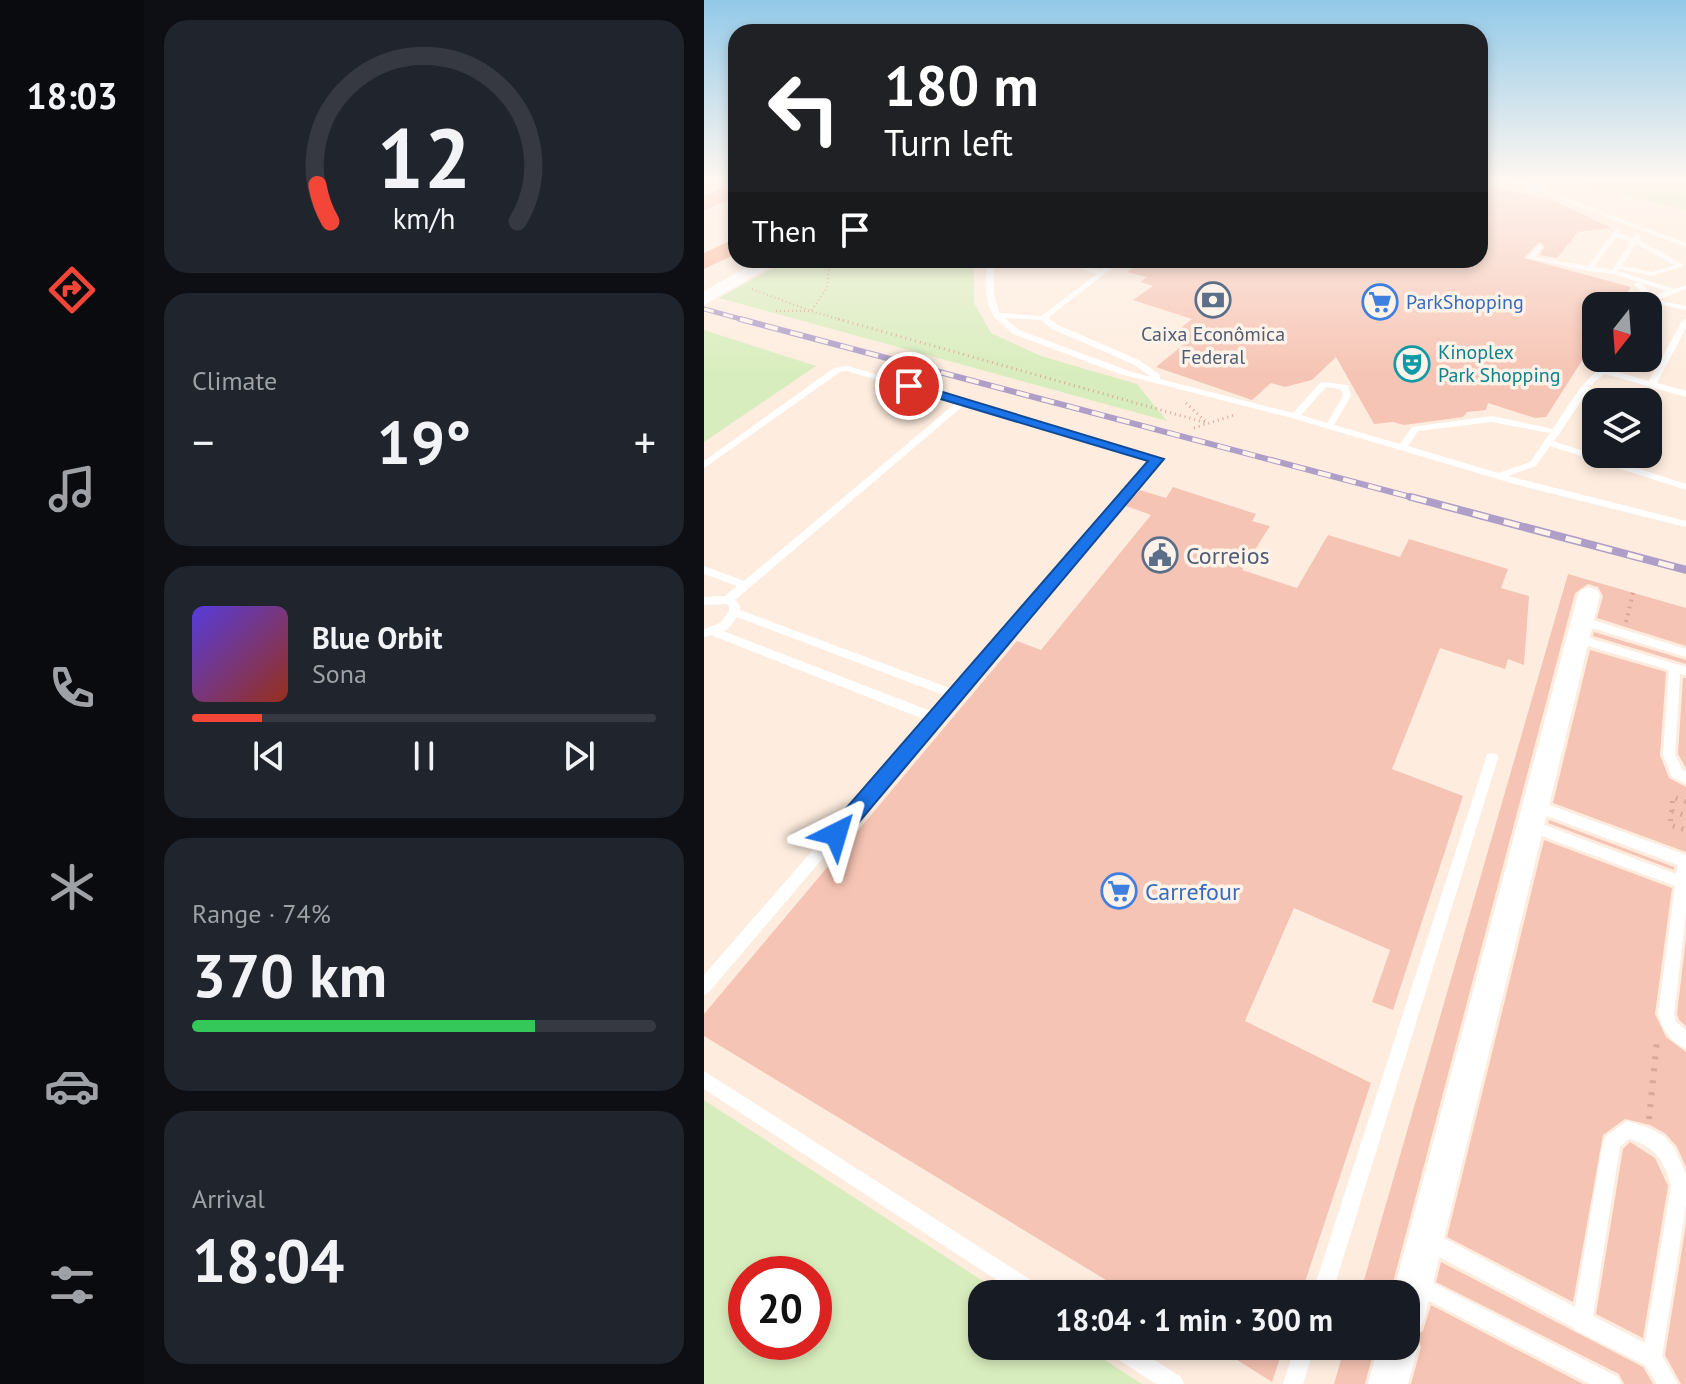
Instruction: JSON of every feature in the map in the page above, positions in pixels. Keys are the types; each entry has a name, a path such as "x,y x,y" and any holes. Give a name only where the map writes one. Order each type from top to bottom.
{"highway":[{"path":"704,262 728,249"}],"street":[{"path":"704,299 759,268"},
{"path":"1416,1280 1589,595"},
{"path":"1388,1384 1394,1360"}],"lane":[{"path":"1589,269 1607,245"},
{"path":"1616,269 1633,245"},
{"path":"1539,247 1530,258 1558,265 1652,274 1680,266 1678,262 1642,245"},
{"path":"1668,245 1686,254"},
{"path":"1558,265 1567,254"},
{"path":"991,268 989,283 997,315 1016,332 1123,372 1295,416 1499,476 1686,524"},
{"path":"1086,268 1102,273"},
{"path":"1043,318 1109,268"},
{"path":"1589,269 1674,291"},
{"path":"1616,269 1642,284 1648,292"},
{"path":"1662,296 1686,287"},
{"path":"1662,302 1686,308"},
{"path":"997,315 1043,318 1055,327 1136,362 1163,381"},
{"path":"1652,384 1686,321"},
{"path":"1123,372 1136,362"},
{"path":"704,465 842,368 1157,459 704,987"},
{"path":"1499,476 1533,464 1591,380 1603,372"},
{"path":"1609,372 1686,394"},
{"path":"1295,416 1324,384 1340,384 1345,387 1347,396 1329,426"},
{"path":"728,600 963,401"},
{"path":"1402,448 1415,429 1489,419 1557,432"},
{"path":"1550,443 1686,487"},
{"path":"1533,464 1549,488"},
{"path":"704,570 744,585"},
{"path":"705,599 728,600 734,604 735,612 724,626 709,632"},
{"path":"735,612 955,695"},
{"path":"1581,630 1623,633 1686,653"},
{"path":"1581,630 1680,669 1669,755 1677,773 1686,779"},
{"path":"709,632 935,718"},
{"path":"1326,1280 1492,758"},
{"path":"1533,816 1685,861 1666,1014 1670,1027 1686,1041"},
{"path":"1533,816 1684,883"},
{"path":"704,1079 1013,1280"},
{"path":"1582,1323 1612,1142 1627,1130 1647,1134 1674,1159 1680,1186 1652,1358"},
{"path":"1426,1239 1652,1358 1668,1384"},
{"path":"1420,1286 1611,1384"},
{"path":"1137,1360 1174,1384"},
{"path":"1293,1384 1301,1360"}],"path":[{"path":"776,311 811,311 824,299 830,284 830,268"},
{"path":"747,287 811,311 1207,423"},
{"path":"1106,393 1112,386"},
{"path":"1194,428 1258,406"},
{"path":"1623,633 1634,589"},
{"path":"1686,802 1673,797 1670,825 1686,830"},
{"path":"1672,811 1686,816"},
{"path":"1647,1134 1657,1043 1666,1014"}],"green space":[{"path":"773,268 974,268 974,303 991,333 1041,356 1137,384 1167,421 719,298"},
{"path":"704,330 816,366 704,442"},
{"path":"704,1100 981,1280 968,1280 968,1360 1105,1360 1142,1384 704,1384"}],"building":[{"name":"ParkShopping","path":"1488,245 1537,245 1524,258 1631,287 1628,292 1582,292 1582,361 1546,417 1535,418 1488,403 1486,410 1467,412 1463,417 1404,425 1393,422 1374,424 1336,357 1312,380 1285,387 1271,383 1252,400 1156,367 1189,340 1169,337 1192,319 1133,300 1153,286 1140,282 1147,277 1127,272 1133,268 1488,268"},
{"name":"ParkShopping","path":"1543,245 1568,245 1557,258 1540,255 1545,246"},
{"name":"Carrefour","path":"1173,487 1256,514 1252,521 1270,526 1242,570 1297,588 1328,535 1400,557 1409,539 1508,569 1501,588 1529,596 1524,665 1508,659 1505,669 1440,648 1392,769 1463,796 1393,1010 1372,1002 1390,950 1294,908 1245,1021 1371,1083 1306,1280 1106,1280 704,1036 704,1014 1017,641 1041,650 1151,515 1126,506 1129,502 1140,490 1166,498"},
{"path":"1568,574 1686,608 1686,646 1597,618 1603,596 1598,587 1588,584 1575,593 1394,1280 1364,1280"},
{"path":"1594,632 1686,660 1686,664 1593,636"},
{"path":"1590,650 1666,672 1660,755 1669,778 1686,787 1686,852 1553,803"},
{"path":"1683,678 1686,678 1686,768 1678,754"},
{"path":"1549,820 1674,867 1674,870 1548,823"},
{"path":"1544,840 1672,888 1655,1014 1666,1037 1686,1052 1686,1167 1677,1147 1666,1134 1650,1125 1625,1119 1603,1135 1573,1302 1447,1237"},
{"path":"1686,938 1686,1026 1677,1014"},
{"path":"1630,1142 1655,1158 1668,1186 1643,1338 1596,1314 1623,1149"},
{"path":"1686,1224 1686,1384 1681,1384 1665,1355"},
{"path":"1441,1262 1643,1367 1653,1384 1624,1384 1619,1374 1436,1282"},
{"path":"1431,1305 1583,1384 1411,1384 1420,1360 1420,1333"},
{"path":"1237,1360 1279,1360 1272,1382"},
{"path":"1341,1360 1371,1360 1365,1384 1334,1384"}],"railway":[{"path":"704,309 748,321"},
{"path":"740,319 1418,499"},
{"path":"1411,497 1686,570"}],"place":[{"name":"Caixa Econômica Federal","path":"1213,300"},
{"name":"ParkShopping","path":"1380,302"},
{"name":"Kinoplex Park Shopping","path":"1412,364"},
{"name":"Correios","path":"1160,555"},
{"name":"Carrefour","path":"1119,891"}],"route":[{"path":"836,834 1157,459 909,386"}]}
